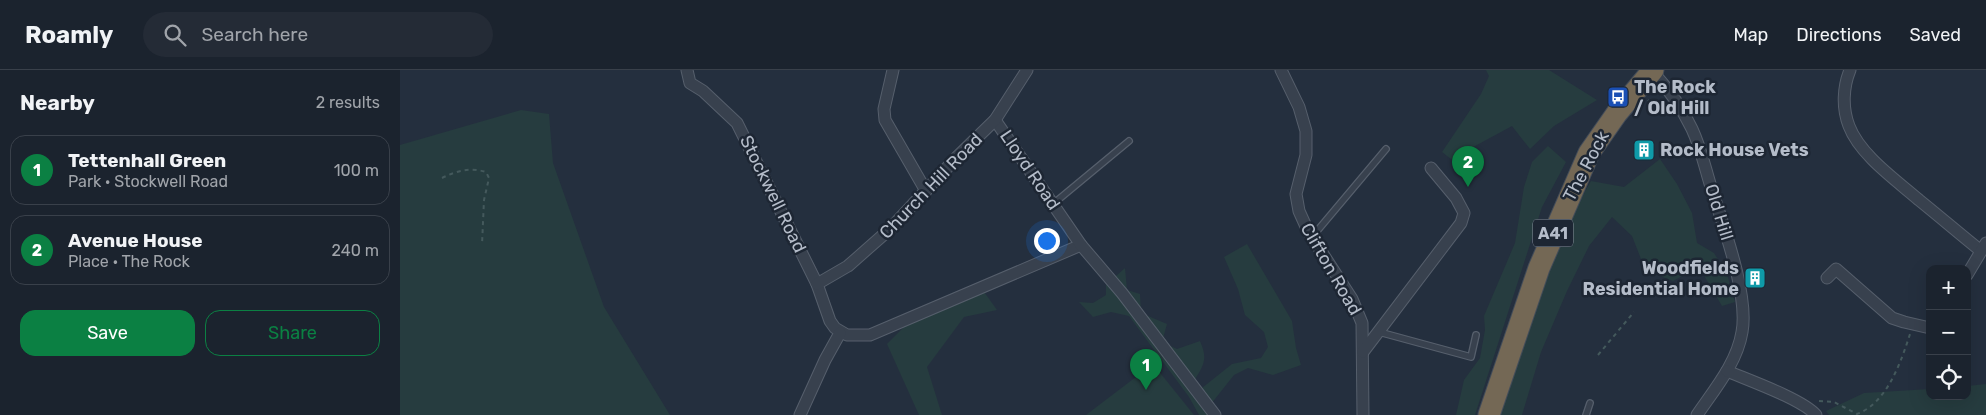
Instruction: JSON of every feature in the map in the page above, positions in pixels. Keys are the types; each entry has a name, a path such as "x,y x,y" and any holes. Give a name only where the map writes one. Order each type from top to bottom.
{"highway":[{"name":"The Rock","path":"1489,415 1539,268 1589,153 1617,113 1652,70"}],"street":[{"name":"Stockwell Road","path":"688,70 690,83 703,90 738,123 817,284 830,321 840,332"},
{"path":"893,70 884,109 885,120 926,192"},
{"name":"Church Hill Road","path":"817,284 848,266 890,229 926,192 957,156 995,120 1027,70"},
{"name":"Clifton Road","path":"1281,70 1299,106 1306,132 1306,155 1296,194 1299,211 1312,237 1352,298 1362,323 1363,415"},
{"name":"Old Hill","path":"1652,70 1667,88 1692,129 1737,274 1744,315 1736,354 1727,371 1697,415"},
{"path":"1850,70 1846,79 1845,112 1850,127 1861,147 1894,179 1984,247 1971,268"},
{"name":"Lloyd Road","path":"995,120 1081,244"},
{"path":"1362,352 1461,223 1464,214 1456,198 1431,168"},
{"path":"800,415 840,332 858,336 870,335 1081,244 1122,293 1215,415"},
{"path":"1827,278 1836,269 1892,318 1926,327"},
{"path":"1727,371 1778,393 1812,410 1816,415"}],"lane":[{"path":"1053,204 1129,141"},
{"path":"1312,237 1386,149"},
{"path":"1379,332 1471,357 1476,335"},
{"path":"1586,415 1590,403"}],"path":[{"path":"1643,96 1658,112 1670,105"},
{"path":"442,178 465,170 477,169 486,172 489,178 484,200 482,244"},
{"path":"1598,355 1634,312"},
{"path":"1819,401 1834,402 1857,414 1867,410 1878,400 1888,386 1903,355 1913,325"}],"green space":[{"path":"1486,70 1549,70 1597,100 1554,126 1530,149 1512,126 1451,159 1442,152 1481,94 1489,76"},
{"path":"521,110 549,114 553,163 604,307 670,415 400,415 400,145"},
{"path":"1548,146 1566,162 1542,207 1475,415 1456,415 1464,380 1480,358 1485,330 1484,316 1515,243 1524,187 1532,162"},
{"path":"1660,159 1677,184 1692,213 1697,243 1714,253 1727,274 1735,302 1722,306 1699,267 1673,281 1660,276 1643,264 1632,236 1612,217 1589,246 1567,291 1541,352 1522,415 1492,415 1558,239 1591,181 1624,187"},
{"path":"1247,244 1292,321 1301,365 1273,375 1248,368 1234,375 1211,404 1221,415 1199,415 1189,397 1129,316 1111,312 1093,317 1079,302 1093,303 1106,295 1106,285 1125,268 1127,290 1140,294 1141,313 1167,324 1162,342 1177,349 1200,341 1204,353 1204,362 1194,381 1202,388 1232,364 1261,358 1268,347 1264,332 1245,315 1238,289 1224,257"},
{"path":"982,289 997,310 964,317 927,367 942,415 919,415 887,344 913,318"},
{"path":"1153,364 1194,415 1086,415"},
{"path":"1986,384 1986,415 1829,415 1826,411 1864,393 1926,389 1926,400 1971,400 1971,386"}],"place":[{"name":"The Rock / Old Hill","path":"1618,97"},
{"name":"Rock House Vets","path":"1644,150"},
{"name":"Avenue House","path":"1468,187"},
{"name":"Woodfields Residential Home","path":"1755,278"},
{"name":"Tettenhall Green","path":"1146,390"}]}
